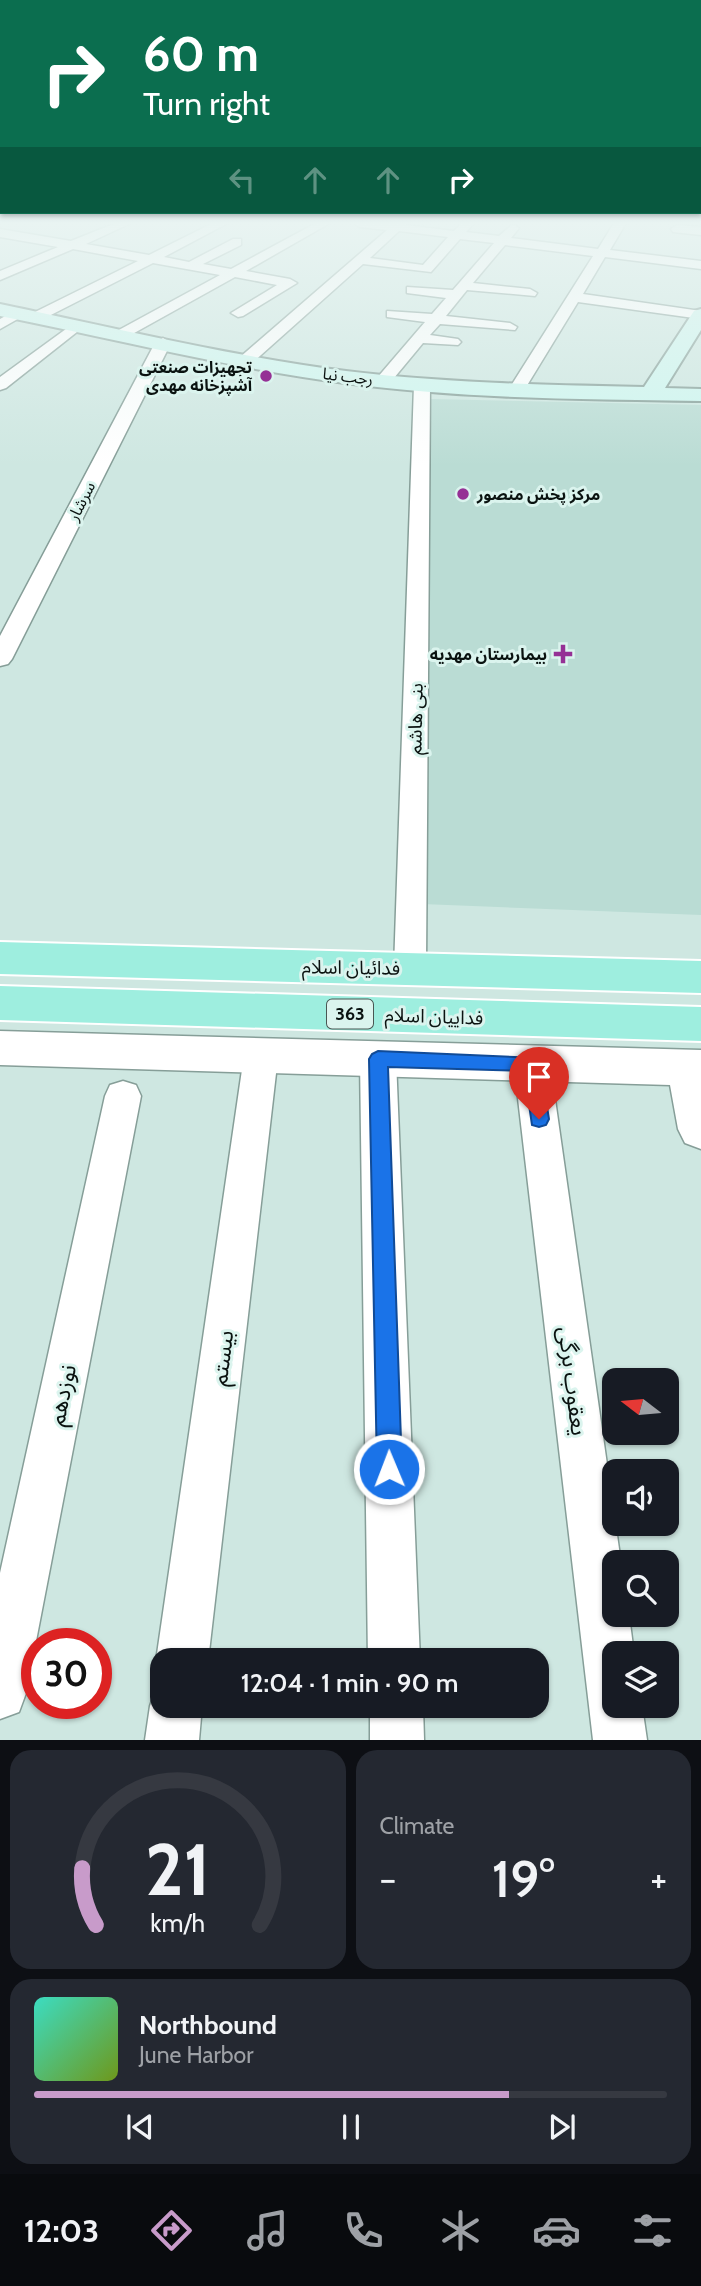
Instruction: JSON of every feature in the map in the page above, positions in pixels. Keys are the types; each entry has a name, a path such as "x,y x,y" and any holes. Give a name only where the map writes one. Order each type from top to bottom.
{"main road":[{"name":"رجب نیا","path":"18,313 245,361 383,381 422,385 701,395"},
{"path":"650,394 701,315"},
{"name":"فدائیان اسلام","path":"0,958 701,977"},
{"name":"فداییان اسلام","path":"0,1003 701,1024"}],"street":[{"path":"0,326 18,313 40,304"},
{"path":"121,334 174,304"},
{"path":"238,313 253,304"},
{"path":"245,361 310,304"},
{"path":"380,326 401,304"},
{"path":"383,381 449,304"},
{"path":"517,389 569,304"},
{"path":"624,304 701,315"},
{"path":"393,314 550,336 576,325 562,316"},
{"path":"0,385 77,325"},
{"path":"420,338 453,342"},
{"name":"سرشار","path":"0,659 163,343"},
{"name":"بنی هاشم","path":"410,968 422,385"},
{"path":"0,1048 695,1068 701,1129"},
{"name":"بیستم","path":"184,1648 261,1056"},
{"path":"378,1059 394,1648"},
{"name":"یعقوب برگی","path":"532,1064 607,1641"},
{"name":"نوزدهم","path":"0,1693 123,1096"},
{"path":"172,1740 175,1718"},
{"path":"396,1718 397,1740"},
{"path":"617,1718 620,1740"}],"shaded area":[{"name":"بیمارستان مهدیه","path":"430,399 701,405 701,915 422,904"}],"place":[{"name":"تجهیزات صنعتی آشپزخانه مهدی","path":"266,376"},
{"name":"مركز پخش منصور","path":"463,494"},
{"name":"بیمارستان مهدیه","path":"563,654"}],"route":[{"path":"389,1469 378,1059 532,1064 539,1119"}]}
